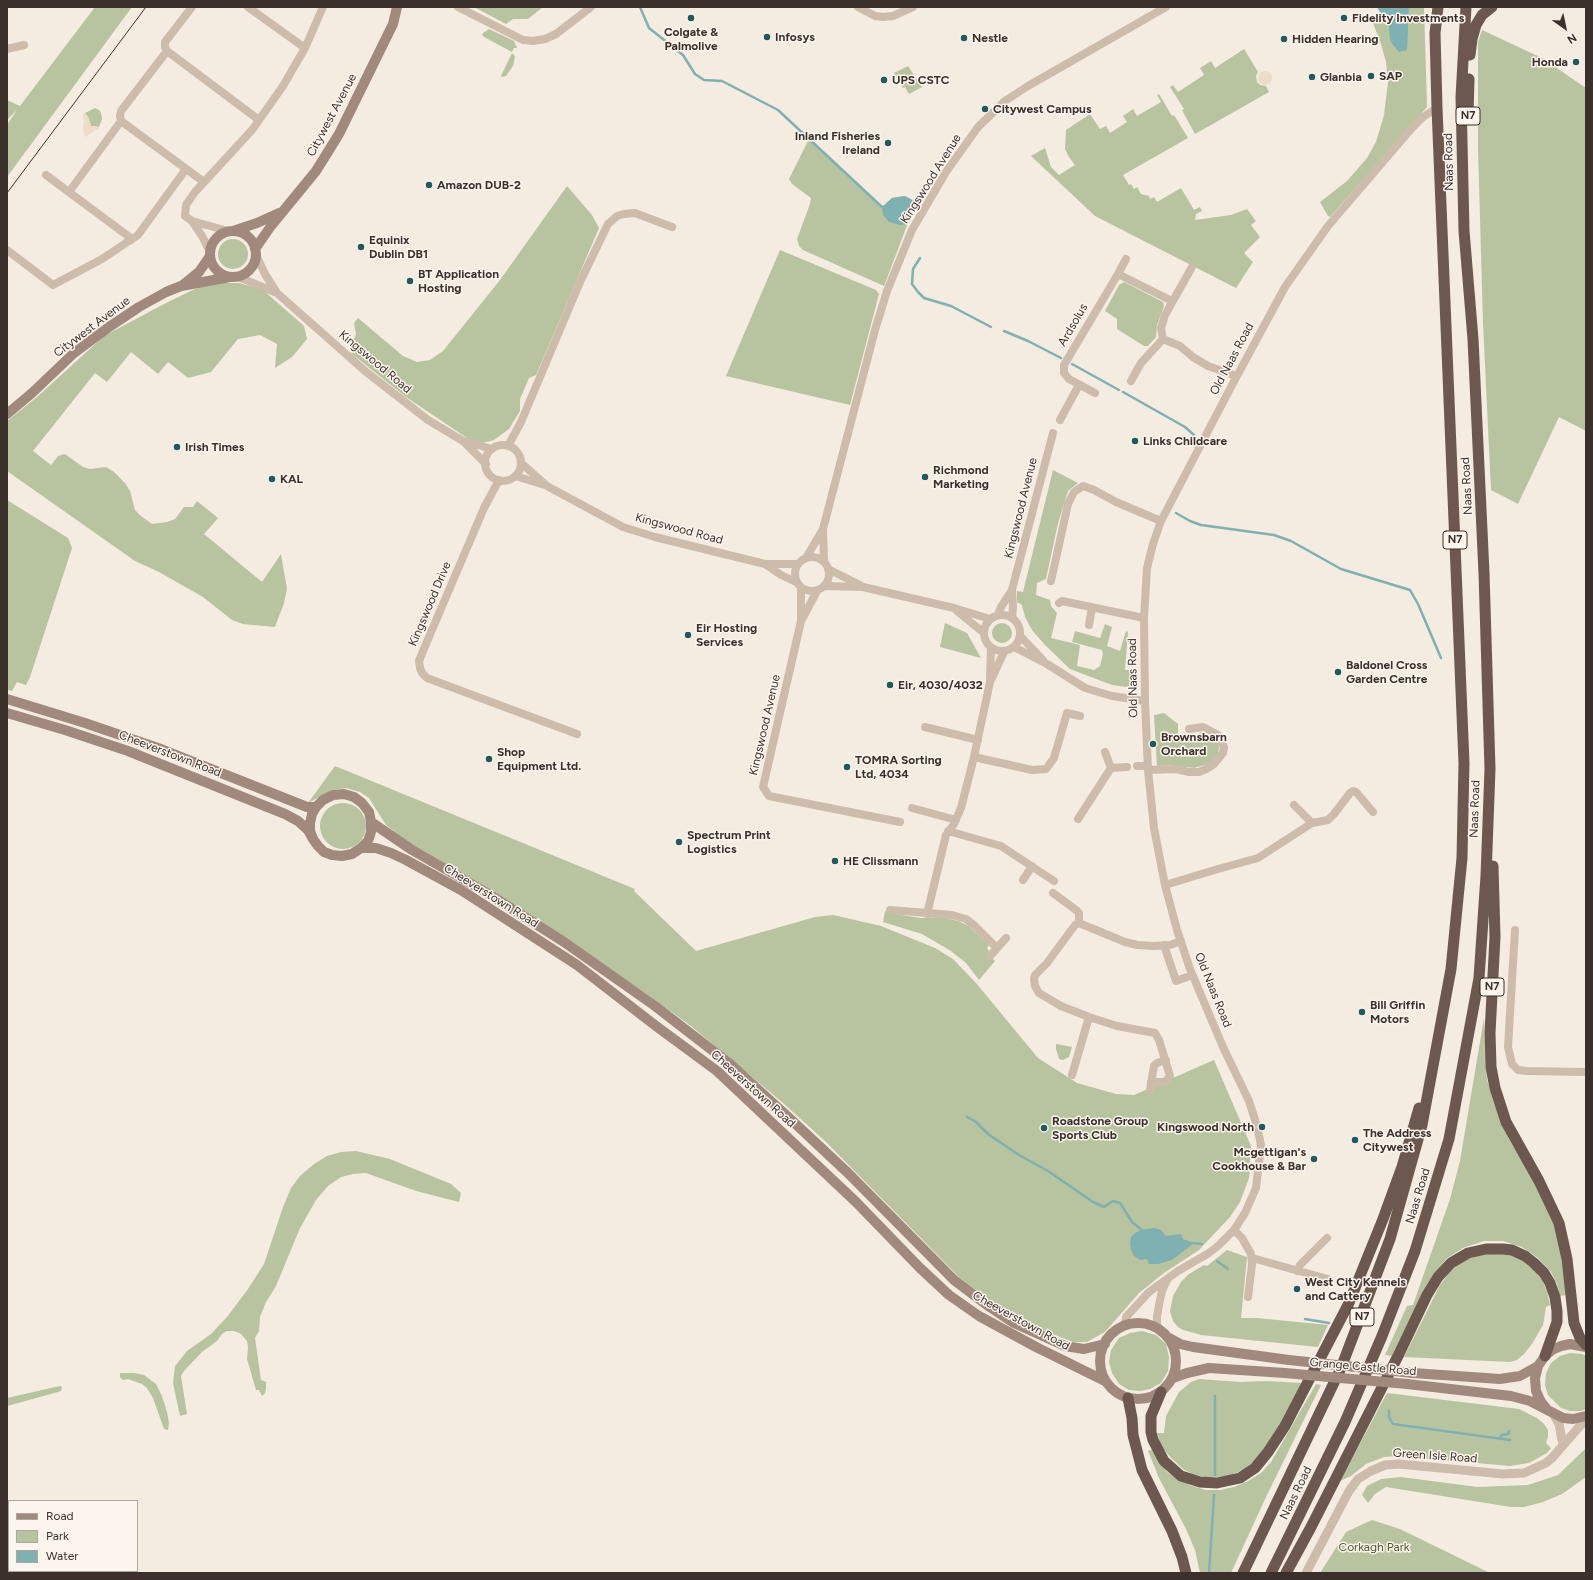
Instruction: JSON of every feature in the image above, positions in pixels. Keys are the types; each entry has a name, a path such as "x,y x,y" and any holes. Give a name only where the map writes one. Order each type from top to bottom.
{"highway":[{"name":"N7","path":"1434,7 1435,33"},
{"name":"Naas Road","path":"1243,1573 1341,1368 1390,1239 1422,1125 1451,969 1460,890 1464,763 1437,108 1435,33 1438,7"},
{"name":"Naas Road","path":"1271,1573 1345,1422 1382,1336 1415,1251 1449,1139 1479,978 1486,876 1490,769 1484,573 1473,347 1464,231 1460,97 1466,7"},
{"name":"N7","path":"1464,231 1469,62 1472,39 1476,25 1482,15 1492,7"},
{"name":"N7","path":"1490,769 1495,937 1490,1033 1491,1067 1495,1088 1506,1122 1539,1181 1559,1223 1567,1259 1574,1323 1580,1338 1586,1346"},
{"name":"N7","path":"1161,1392 1151,1416 1151,1432 1153,1440 1164,1461 1181,1476 1200,1482 1228,1482 1240,1478 1255,1468 1268,1452 1285,1426 1308,1383 1368,1259 1402,1167 1437,1046"},
{"path":"1286,1573 1399,1354 1427,1295 1438,1277 1451,1263 1468,1253 1486,1249 1503,1248 1525,1256 1534,1263 1544,1273 1550,1283 1555,1297 1557,1311 1557,1322 1545,1356"},
{"path":"1128,1398 1132,1418 1133,1435 1142,1470 1172,1532 1182,1557 1186,1573"}],"main road":[{"name":"Citywest Avenue","path":"393,24 397,7"},
{"name":"Citywest Avenue","path":"255,251 282,211 294,199 316,171 339,134 393,24 405,7"},
{"name":"Citywest Avenue","path":"230,231 257,223 282,211"},
{"path":"230,231 242,233 248,237 253,242 255,251 254,263 250,269 243,274 233,276 221,273 214,267 210,254 212,244 216,238 230,231"},
{"name":"Citywest Avenue","path":"182,286 199,272 210,254"},
{"name":"Citywest Avenue","path":"7,414 32,393 74,353 108,327 139,307 166,292 182,286 233,276"},
{"name":"Cheeverstown Road","path":"7,699 85,723 158,748 307,807 316,807 323,800 333,795 344,794 354,797 362,803 369,812 372,822 412,850 487,893 564,942 655,1006 730,1064 786,1114 848,1173 954,1280 987,1305 1014,1323 1065,1346 1084,1349 1105,1344"},
{"name":"Cheeverstown Road","path":"7,713 128,751 258,802 298,821 308,830 313,839 324,852 342,856 361,848 376,848 406,860 461,890 577,965 717,1071 856,1202 920,1268 950,1295 992,1323 1036,1347 1105,1381"},
{"path":"313,839 310,831 310,823 312,814 316,807"},
{"path":"361,848 368,841 372,822"},
{"path":"1141,1324 1157,1328 1168,1338 1174,1347 1176,1368 1173,1378 1161,1392 1145,1399 1128,1398 1119,1394 1105,1381 1101,1370 1100,1359 1105,1344 1111,1334 1125,1326 1141,1324"},
{"name":"Grange Castle Road","path":"1168,1338 1180,1344 1193,1347 1289,1360 1413,1373 1500,1379 1520,1376 1538,1366"},
{"name":"Grange Castle Road","path":"1552,1413 1541,1402 1536,1391 1535,1378 1538,1366 1545,1356 1552,1350 1561,1346 1570,1344 1586,1346"},
{"name":"Grange Castle Road","path":"1173,1378 1209,1368 1407,1384 1511,1396 1530,1401 1563,1418 1573,1419 1586,1416"}],"street":[{"path":"192,7 165,42 167,51 260,120"},
{"path":"248,7 304,48"},
{"path":"210,254 202,236 192,221 185,216 186,205 204,182 231,154 260,120 283,86 304,48 323,7"},
{"path":"458,7 523,40 533,41 545,39 556,34 592,7"},
{"path":"858,7 875,16 883,17 892,16 913,7"},
{"name":"Kingswood Avenue","path":"806,558 823,529 873,337 887,291 912,230 946,172 978,127 1004,101 1166,7"},
{"path":"7,49 24,45"},
{"path":"69,192 121,121 121,112 167,51"},
{"name":"Old Naas Road","path":"1125,1326 1126,1317 1149,1292 1209,1253 1234,1230 1245,1213 1256,1188 1261,1145 1257,1126 1248,1101 1190,969 1165,885 1154,828 1148,768 1145,701 1144,618 1147,568 1153,544 1162,521 1236,376 1285,287 1328,226 1412,128 1423,117 1437,108"},
{"path":"121,121 204,182"},
{"path":"7,250 53,285 102,259 138,235 186,169"},
{"path":"46,175 128,236 131,240"},
{"path":"508,446 521,422 575,295 608,224 617,216 635,213 672,227"},
{"path":"192,221 230,231"},
{"name":"Kingswood Road","path":"255,251 265,274 277,294 395,395 428,420 463,441 486,464"},
{"name":"Ardsolus","path":"1095,393 1069,379 1064,373 1064,365 1126,259"},
{"path":"1163,339 1161,328 1172,301 1192,267"},
{"path":"1118,274 1172,301"},
{"name":"Kingswood Road","path":"233,276 277,294"},
{"path":"1163,339 1180,346 1208,366 1236,376"},
{"path":"1131,381 1141,363 1163,339"},
{"path":"1060,420 1080,385"},
{"name":"Kingswood Avenue","path":"1012,618 1012,590 1053,432"},
{"name":"Kingswood Road","path":"463,441 492,449"},
{"path":"503,445 508,446 518,452 521,463 518,473 510,480 499,480 489,474 486,458 492,449 503,445"},
{"name":"Kingswood Road","path":"521,463 547,486"},
{"name":"Kingswood Road","path":"515,476 547,486 623,527 655,538 765,564 798,564"},
{"name":"Kingswood Drive","path":"499,480 484,508 423,651 419,661 420,668 422,673 427,678 577,734"},
{"path":"1050,581 1068,504 1074,492 1083,486 1116,502 1162,521"},
{"name":"Kingswood Avenue","path":"823,529 826,566"},
{"path":"826,566 828,578 824,586 816,591 809,591 799,585 795,572 798,564 806,558 814,557 826,566 863,587"},
{"name":"Kingswood Road","path":"765,564 799,585"},
{"name":"Kingswood Avenue","path":"799,585 801,621"},
{"path":"824,586 863,587 954,608 990,619"},
{"name":"Kingswood Avenue","path":"998,615 1001,607 1012,590"},
{"name":"Kingswood Avenue","path":"816,591 801,621 763,787 769,796 900,822"},
{"path":"1060,603 1062,601 1144,618"},
{"path":"954,608 984,633"},
{"path":"1089,625 1092,608"},
{"path":"990,682 1004,652 1014,647 1020,636 1019,625 1012,618 998,615 990,619 984,628 984,639 991,648 1004,652"},
{"path":"1020,636 1047,664"},
{"path":"1014,647 1047,664 1085,688 1112,696 1145,701"},
{"path":"927,914 946,835 956,820 961,808 974,757 990,682 991,648"},
{"path":"974,757 1032,770 1046,770 1054,758 1067,713 1080,716"},
{"path":"925,727 978,740"},
{"path":"1137,766 1198,772 1214,764 1223,753 1224,747 1218,735 1203,728 1189,729"},
{"path":"1105,752 1111,768"},
{"path":"1111,768 1126,767"},
{"path":"1078,819 1111,768"},
{"path":"1165,885 1258,858 1312,823 1328,820 1353,791 1356,792 1373,812"},
{"path":"1294,805 1312,823"},
{"path":"912,808 956,820"},
{"path":"948,831 1001,846 1054,881"},
{"path":"1023,880 1032,866"},
{"path":"1053,893 1079,913 1079,923"},
{"path":"890,910 952,915 966,919 976,926 997,948"},
{"path":"1079,923 1125,942 1137,945 1164,945 1181,941"},
{"path":"1079,923 1075,925 1036,976 1034,983 1036,990 1061,1006 1088,1017 1117,1026 1155,1033 1166,1060 1170,1076 1165,1082 1150,1086 1154,1066 1157,1063 1166,1060"},
{"path":"1515,930 1508,1047 1512,1064 1518,1070 1527,1071 1586,1072"},
{"path":"990,956 1006,938"},
{"path":"1164,945 1176,981 1187,977"},
{"path":"1072,1075 1088,1017"},
{"path":"1234,1230 1248,1246 1252,1258 1248,1297"},
{"path":"1297,1271 1300,1265 1327,1238"},
{"path":"1252,1258 1328,1279"},
{"path":"1157,1328 1157,1316 1162,1291 1168,1280"},
{"path":"1552,1413 1559,1424 1563,1445"},
{"name":"Green Isle Road","path":"1306,1573 1349,1490 1358,1479 1371,1471 1385,1465 1399,1464 1503,1474 1524,1473 1546,1463 1586,1419"}],"green space":[{"path":"95,7 132,7 7,177 7,125 17,110 7,120 7,100 20,106"},
{"path":"474,7 543,7 528,19 513,19 506,24"},
{"path":"1377,7 1424,7 1427,107 1330,217 1320,202 1347,181 1367,158 1376,142 1384,115 1388,82 1386,62 1373,23 1383,17"},
{"path":"489,29 514,41 517,48 514,48 512,52 484,37 482,35 483,33"},
{"path":"1482,30 1542,58 1586,88 1586,431 1559,417 1518,504 1491,490 1483,323 1478,148 1478,42"},
{"path":"1244,49 1258,72 1256,76 1257,82 1260,85 1266,86 1269,92 1195,134 1182,110 1184,109 1170,87 1173,85 1178,92 1204,75 1200,68 1211,61 1215,68"},
{"path":"512,53 515,56 513,66 506,76 502,77 501,76"},
{"path":"908,66 922,87 909,94 905,87 903,88 894,73"},
{"path":"1159,94 1172,116 1174,115 1188,138 1123,175 1129,185 1131,184 1134,189 1137,187 1141,194 1149,196 1150,199 1154,197 1157,202 1181,188 1194,210 1200,207 1202,211 1196,214 1195,220 1231,215 1247,209 1256,221 1251,225 1260,237 1244,253 1253,262 1236,288 1095,216 1031,156 1045,148 1051,167 1059,175 1075,165 1065,149 1066,130 1090,114 1100,129 1106,126 1110,133 1127,122 1123,116 1133,109 1137,116 1161,102 1157,95"},
{"path":"95,108 101,113 102,119 99,127 91,126 85,113"},
{"path":"809,139 882,207 892,198 905,196 916,202 884,286 803,250 799,246 797,239 811,198 792,184 789,179"},
{"path":"567,186 592,215 599,228 536,375 529,378 520,399 520,411 509,429 494,440 482,443 470,440 406,397 352,354 350,349 356,334 354,323 358,318 403,356 417,362 430,360 443,351 500,280"},
{"path":"233,239 244,243 248,254 244,265 233,269 222,265 218,254 222,243"},
{"path":"780,250 876,290 879,294 850,405 726,376"},
{"path":"1124,282 1163,302 1164,306 1157,325 1156,337 1148,346 1144,346 1117,329 1117,319 1105,311 1119,285"},
{"path":"239,283 263,290 304,326 307,339 292,357 275,368 277,344 260,335 238,339 211,372 188,378 168,362 158,374 131,352 107,382 95,373 33,451 51,465 58,456 65,454 83,467 90,469 106,467 113,471 125,483 130,491 135,510 152,524 167,522 175,519 184,507 193,507 197,501 218,518 204,534 262,582 281,554 287,589 284,603 275,627 243,624 232,620 203,597 159,572 135,561 7,471 7,421 37,397 104,336 203,285"},
{"path":"1053,470 1078,483 1068,491 1058,523 1046,579 1037,583 1036,595 1050,600 1051,606 1057,613 1051,638 1080,645 1077,666 1094,670 1100,666 1103,654 1102,650 1072,642 1075,631 1100,638 1105,624 1112,627 1107,646 1120,651 1126,631 1128,632 1125,670 1136,670 1138,672 1136,683 1133,686 1127,687 1112,685 1070,669 1032,630 1025,617 1022,605 1017,602 1017,591 1023,592"},
{"path":"7,500 68,538 72,548 30,677 26,685 17,682 12,691 7,690"},
{"path":"945,623 967,633 981,658 940,647"},
{"path":"1002,623 1009,626 1012,633 1009,640 1002,643 995,640 992,633 995,626"},
{"path":"1164,713 1178,724 1178,735 1182,739 1189,741 1201,732 1213,737 1218,742 1219,748 1215,759 1208,764 1194,768 1171,765 1157,766 1154,715"},
{"name":"Roadstone Group Sports Club","path":"335,766 635,889 634,891 696,951 815,917 833,915 881,926 935,948 953,959 976,983 1038,1058 1077,1083 1116,1094 1134,1095 1214,1060 1251,1146 1249,1178 1240,1202 1230,1217 1199,1250 1164,1273 1139,1293 1105,1332 1087,1342 1073,1342 1012,1318 960,1278 825,1141 783,1103 691,1026 651,997 538,921 406,841 386,825 369,798 360,792 346,788 333,790 308,803"},
{"path":"339,803 347,803 356,807 362,813 366,826 362,839 356,845 347,849 339,849 330,845 324,839 320,830 320,822 324,813 330,807"},
{"path":"885,911 921,918 942,917 958,921 969,926 989,945 987,948 989,951 987,954 995,961 979,980 966,963 951,951 922,934 883,922"},
{"path":"1484,1018 1485,1062 1487,1079 1493,1100 1501,1123 1511,1143 1524,1163 1552,1217 1559,1240 1566,1295 1560,1296 1557,1284 1551,1272 1538,1258 1522,1247 1503,1241 1484,1241 1463,1248 1446,1259 1432,1277 1393,1356 1385,1355 1407,1306 1413,1305 1450,1199 1460,1161"},
{"path":"1056,1044 1072,1047 1069,1057 1063,1060 1059,1059"},
{"path":"356,1151 390,1159 451,1184 461,1193 459,1202 416,1191 366,1173 341,1177 328,1186 316,1200 300,1228 276,1286 266,1302 260,1317 259,1331 255,1338 261,1380 266,1382 265,1393 262,1396 259,1390 256,1390 247,1359 247,1341 241,1334 234,1331 227,1331 222,1334 217,1341 202,1352 181,1376 187,1414 180,1416 173,1383 175,1366 187,1351 211,1334 227,1317 248,1289 264,1264 291,1188 300,1176 314,1164 327,1156 341,1152"},
{"path":"1227,1250 1247,1257 1241,1318 1257,1318 1328,1325 1318,1347 1201,1335 1178,1327 1173,1321 1170,1311 1173,1296 1181,1282 1189,1274 1204,1265 1207,1266"},
{"path":"1495,1252 1510,1255 1523,1261 1534,1270 1542,1280 1547,1291 1550,1305 1546,1307 1543,1325 1532,1344 1524,1354 1517,1360 1510,1362 1404,1357 1440,1285 1450,1272 1461,1262 1480,1254"},
{"path":"1142,1331 1156,1335 1166,1344 1169,1357 1168,1371 1161,1383 1150,1389 1140,1391 1129,1390 1119,1384 1112,1373 1109,1362 1111,1350 1119,1338 1130,1333"},
{"path":"1570,1353 1582,1354 1586,1356 1586,1409 1581,1411 1570,1411 1561,1408 1548,1395 1545,1385 1546,1373 1551,1363 1560,1356"},
{"path":"120,1373 144,1375 156,1384 167,1412 169,1423 168,1430 164,1429 153,1398 147,1388 142,1384 128,1379 123,1380 120,1377"},
{"path":"1199,1379 1241,1382 1266,1381 1302,1383 1289,1410 1261,1454 1253,1463 1243,1470 1231,1475 1205,1477 1192,1474 1183,1469 1171,1458 1161,1446 1157,1433 1164,1433 1166,1416 1179,1392 1191,1382"},
{"path":"1316,1384 1321,1385 1266,1497 1231,1573 1200,1573 1195,1550 1186,1529 1159,1478 1148,1451 1153,1449 1167,1472 1192,1486 1206,1490 1220,1490 1234,1487 1261,1473 1271,1462"},
{"path":"60,1386 62,1387 61,1391 7,1406 7,1398"},
{"path":"1387,1393 1519,1409 1537,1418 1544,1424 1548,1430 1546,1443 1551,1448 1547,1453 1529,1463 1510,1466 1396,1456 1384,1457 1366,1464 1351,1476 1340,1481"},
{"path":"1586,1448 1586,1477 1562,1494 1543,1502 1524,1507 1511,1507 1386,1487 1375,1494 1368,1503 1362,1495 1367,1486 1381,1479 1401,1477 1477,1487 1528,1485 1558,1475"},
{"name":"Corkagh Park","path":"1372,1520 1400,1529 1490,1573 1320,1573 1346,1532"}],"shaded area":[{"path":"1262,71 1268,71 1272,75 1272,81 1268,85 1262,85 1258,81 1258,75"},
{"path":"85,113 91,126 99,127 99,129 86,137 84,135 83,126 83,115"}],"water":[{"path":"1377,7 1409,7 1407,50 1399,52 1393,45 1390,40 1389,26"},
{"path":"905,196 916,202 908,224 900,225 889,222 883,215 882,207 892,198"},
{"path":"1154,1228 1161,1230 1166,1236 1181,1234 1183,1239 1194,1243 1172,1260 1158,1264 1149,1264 1147,1259 1140,1260 1134,1256 1130,1243 1131,1237 1135,1233 1141,1230"}],"waterway":[{"path":"640,7 649,28 683,55 695,74 704,80 722,81 778,110 882,207 885,207"},
{"path":"920,258 913,269 912,284 924,298 951,306 991,327"},
{"path":"1004,331 1028,341 1061,358"},
{"path":"1072,364 1119,390"},
{"path":"1123,392 1185,427 1194,435"},
{"path":"1176,513 1201,525 1274,535 1291,541 1341,569 1410,590 1418,604 1441,658"},
{"path":"967,1117 976,1122 988,1134 1019,1155 1048,1171 1093,1202 1104,1207 1113,1201 1120,1203 1132,1222 1143,1231"},
{"path":"1192,1243 1202,1244"},
{"path":"1217,1261 1228,1269"},
{"path":"1305,1319 1329,1323"},
{"path":"1215,1396 1215,1475"},
{"path":"1389,1411 1389,1417 1393,1424 1510,1440"},
{"path":"1499,1439 1502,1435 1508,1434 1509,1431"},
{"path":"1209,1573 1214,1495"}],"tram line":[{"path":"7,193 146,7"}],"place":[{"name":"Colgate & Palmolive","path":"691,18"},
{"name":"Fidelity Investments","path":"1344,18"},
{"name":"Infosys","path":"767,37"},
{"name":"Nestle","path":"964,38"},
{"name":"Hidden Hearing","path":"1284,39"},
{"name":"Honda","path":"1576,62"},
{"name":"SAP","path":"1371,76"},
{"name":"Glanbia","path":"1312,77"},
{"name":"UPS CSTC","path":"884,80"},
{"name":"Citywest Campus","path":"985,109"},
{"name":"Inland Fisheries Ireland","path":"888,143"},
{"name":"Amazon DUB-2","path":"429,185"},
{"name":"Equinix Dublin DB1","path":"361,247"},
{"name":"BT Application Hosting","path":"410,281"},
{"name":"Links Childcare","path":"1135,441"},
{"name":"Irish Times","path":"177,447"},
{"name":"Richmond Marketing","path":"925,477"},
{"name":"KAL","path":"272,479"},
{"name":"Eir Hosting Services","path":"688,635"},
{"name":"Baldonel Cross Garden Centre","path":"1338,672"},
{"name":"Eir, 4030/4032","path":"890,685"},
{"name":"Brownsbarn Orchard","path":"1153,744"},
{"name":"Shop Equipment Ltd.","path":"489,759"},
{"name":"TOMRA Sorting Ltd, 4034","path":"847,767"},
{"name":"Spectrum Print Logistics","path":"679,842"},
{"name":"HE Clissmann","path":"835,861"},
{"name":"Bill Griffin Motors","path":"1362,1012"},
{"name":"Kingswood North","path":"1262,1127"},
{"name":"Roadstone Group Sports Club","path":"1044,1128"},
{"name":"The Address Citywest","path":"1355,1140"},
{"name":"Mcgettigan's Cookhouse & Bar","path":"1314,1159"},
{"name":"West City Kennels and Cattery","path":"1297,1289"}]}
